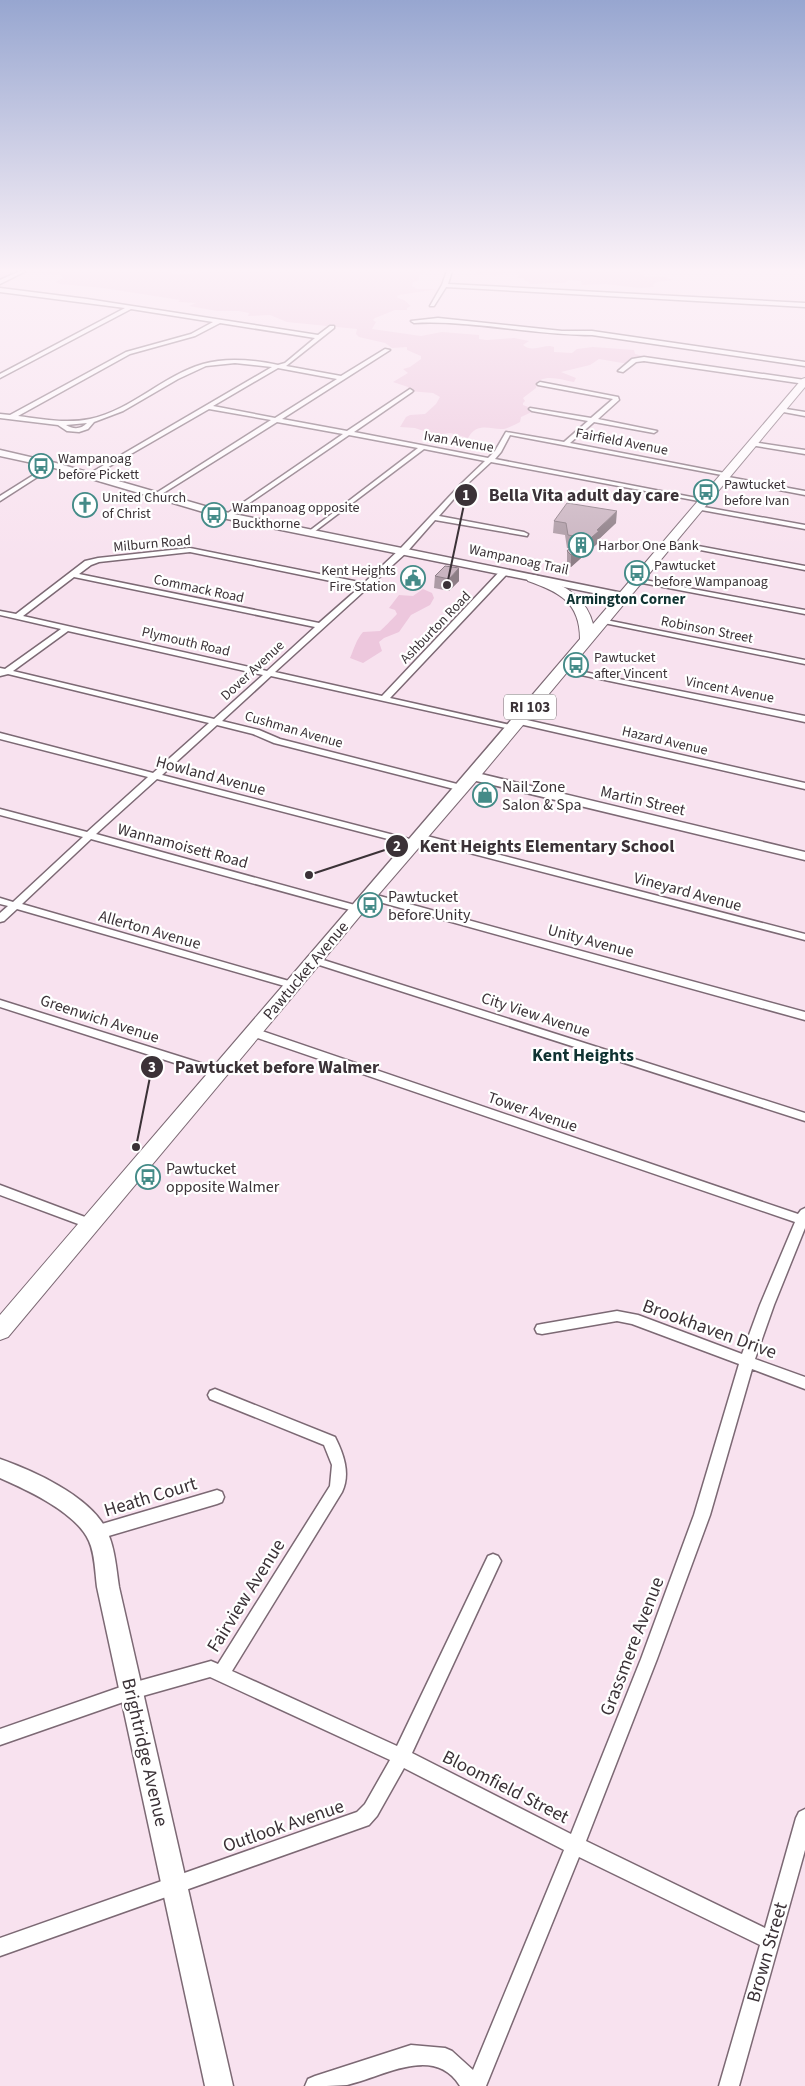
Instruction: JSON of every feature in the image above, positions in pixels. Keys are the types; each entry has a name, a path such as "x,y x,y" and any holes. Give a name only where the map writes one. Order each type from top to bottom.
{"main road":[{"name":"Pawtucket Avenue","path":"0,1331 89,1223 468,782 805,382"},
{"name":"Wampanoag Trail","path":"0,453 53,465 228,516 623,596"},
{"path":"532,578 560,591 580,606 587,619 587,640"},
{"name":"Martin Street","path":"468,782 805,856"},
{"name":"Brightridge Avenue","path":"0,1468 60,1497 94,1529 102,1551 108,1587 219,2086"}],"street":[{"path":"0,376 15,368"},
{"path":"10,418 100,368"},
{"path":"0,416 60,423 65,429 79,430 86,428 92,421 112,414 195,368"},
{"path":"89,476 274,368"},
{"path":"284,368 340,378"},
{"path":"155,496 356,368"},
{"path":"709,368 805,382"},
{"path":"540,384 617,399 618,401 566,443"},
{"path":"228,516 410,391"},
{"name":"Ivan Avenue","path":"209,407 490,459 805,527"},
{"path":"532,409 654,431"},
{"path":"780,410 805,414"},
{"name":"Dover Avenue","path":"0,919 403,551 463,485 501,448 508,434 511,434"},
{"name":"Fairfield Avenue","path":"511,434 566,443 805,493"},
{"path":"752,444 805,452"},
{"path":"310,533 423,447"},
{"path":"0,499 53,465"},
{"path":"433,517 524,534"},
{"path":"669,542 805,568"},
{"name":"Milburn Road","path":"17,616 88,563 98,560 190,550 364,585"},
{"name":"Ashburton Road","path":"384,699 504,572"},
{"name":"Commack Road","path":"74,575 320,626"},
{"path":"637,580 805,612"},
{"name":"Plymouth Road","path":"0,613 384,699 515,724"},
{"name":"Robinson Street","path":"604,621 805,662"},
{"path":"2,672 67,628"},
{"name":"Vincent Avenue","path":"562,669 805,719"},
{"name":"Cushman Avenue","path":"2,672 256,732 277,741 468,782"},
{"name":"Hazard Avenue","path":"515,724 805,786"},
{"name":"Howland Avenue","path":"0,736 417,840"},
{"name":"Wannamoisett Road","path":"0,812 235,874 363,902"},
{"name":"Vineyard Avenue","path":"417,840 805,937"},
{"name":"Allerton Avenue","path":"0,901 292,985"},
{"name":"Unity Avenue","path":"363,902 805,1016"},
{"name":"City View Avenue","path":"314,960 805,1117"},
{"name":"Greenwich Avenue","path":"0,1003 219,1073"},
{"name":"Tower Avenue","path":"253,1032 804,1217"},
{"path":"0,1190 89,1223"},
{"name":"Grassmere Avenue","path":"476,2086 576,1846 704,1511 747,1362 767,1302 804,1217"},
{"name":"Brookhaven Drive","path":"542,1329 617,1316 633,1318 805,1383"},
{"name":"Fairview Avenue","path":"0,1737 132,1691 211,1670 221,1674 337,1487 339,1465 330,1441 215,1395"},
{"name":"Heath Court","path":"95,1534 217,1497"},
{"name":"Outlook Avenue","path":"0,1947 363,1819 401,1757 493,1562"},
{"name":"Bloomfield Street","path":"221,1674 401,1757 576,1846 770,1940"},
{"name":"Brown Street","path":"729,2086 805,1818"},
{"path":"315,2086 411,2055 446,2058 465,2076 471,2086"}],"shaded area":[{"path":"576,368 561,372 576,378 574,382 554,378 539,381 535,384 537,384 536,388 523,398 525,401 523,405 536,410 521,417 520,422 508,428 479,428 471,433 468,438 450,433 435,435 415,428 400,427 406,417 425,414 436,404 440,397 433,393 409,391 408,387 393,382 408,373 403,369"},
{"path":"423,589 432,593 434,598 430,605 411,615 399,632 379,642 382,651 363,663 350,658 363,632 380,631 397,614 395,610 389,608 399,595 413,596"}],"building":[{"path":"567,503 617,511 597,530 599,531 571,555 567,551 579,537 568,535 566,523 554,521"},
{"path":"445,566 459,568 449,579 435,576"}],"place":[{"name":"Wampanoag before Pickett","path":"41,466"},
{"name":"Pawtucket before Ivan","path":"706,492"},
{"name":"United Church of Christ","path":"85,505"},
{"name":"Wampanoag opposite Buckthorne","path":"214,515"},
{"name":"Harbor One Bank","path":"581,545"},
{"name":"Pawtucket before Wampanoag","path":"637,573"},
{"name":"Kent Heights Fire Station","path":"413,578"},
{"name":"Bella Vita adult day care","path":"447,585"},
{"name":"Pawtucket after Vincent","path":"576,665"},
{"name":"Nail Zone Salon & Spa","path":"485,795"},
{"name":"Kent Heights Elementary School","path":"309,875"},
{"name":"Pawtucket before Unity","path":"370,905"},
{"name":"Pawtucket before Walmer","path":"136,1147"},
{"name":"Pawtucket opposite Walmer","path":"148,1177"}],"district":[{"name":"Armington Corner","path":"626,599"},
{"name":"Kent Heights","path":"583,1055"}]}
